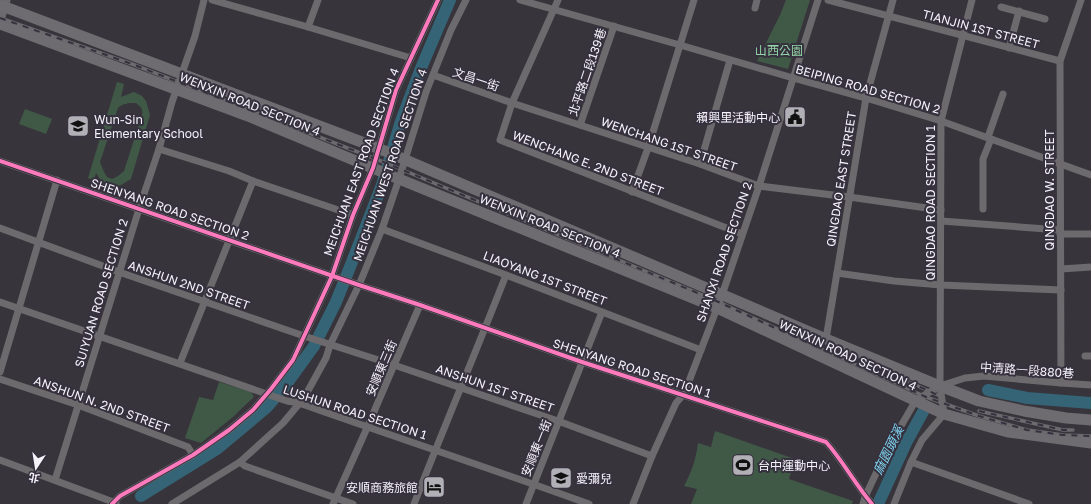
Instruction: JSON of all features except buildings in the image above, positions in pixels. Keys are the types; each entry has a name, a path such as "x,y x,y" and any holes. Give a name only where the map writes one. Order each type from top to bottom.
{"main road":[{"name":"WENXIN ROAD SECTION 4","path":"4,4 182,74 380,149 940,386 979,400 1024,411 1066,418 1091,420"},
{"name":"WENXIN ROAD SECTION 4","path":"0,24 248,116 717,308 944,414 1008,432 1091,443"}],"street":[{"name":"SUIYUAN ROAD SECTION 2","path":"55,480 172,102 195,36 204,0"},
{"path":"212,0 411,58"},
{"path":"308,27 318,0"},
{"name":"MEICHUAN EAST ROAD SECTION 4","path":"114,504 120,496 193,455 229,430 270,395 292,360 332,276 380,149 396,90 438,0"},
{"name":"MEICHUAN WEST ROAD SECTION 4","path":"172,504 240,462 283,423 298,403 304,398 326,358 330,345 359,285 382,229 406,160 426,92 451,30 466,0"},
{"name":"BEIPING ROAD SECTION 2","path":"520,0 866,98 941,121 1091,176"},
{"name":"WENCHANG E. 2ND STREET","path":"558,0 512,103 500,140 742,234"},
{"path":"632,192 648,148 694,0"},
{"path":"755,8 757,0"},
{"name":"SHANXI ROAD SECTION 2","path":"633,504 652,456 676,403 683,396 722,295 759,186 818,0"},
{"name":"TIANJIN 1ST STREET","path":"828,0 1060,61"},
{"name":"QINGDAO EAST STREET","path":"826,339 866,98 893,0"},
{"name":"QINGDAO ROAD SECTION 1","path":"944,414 940,386 941,121 972,0"},
{"name":"QINGDAO W. STREET","path":"1061,384 1060,61 1081,0"},
{"path":"0,24 4,4"},
{"path":"1001,7 1046,19"},
{"path":"1009,48 1019,11"},
{"name":"北平路二段139巷","path":"580,125 614,26"},
{"path":"700,164 730,60"},
{"name":"文昌一街","path":"433,75 512,103"},
{"path":"983,209 983,159 1003,94"},
{"name":"WENCHANG 1ST STREET","path":"512,103 700,164 759,186 941,210"},
{"path":"159,148 354,215"},
{"name":"SHENYANG ROAD SECTION 2","path":"0,161 359,285"},
{"path":"0,372 57,180"},
{"path":"180,363 252,181"},
{"path":"941,221 1091,234"},
{"name":"ANSHUN 2ND STREET","path":"0,228 119,272 330,345"},
{"name":"LIAOYANG 1ST STREET","path":"382,229 701,350"},
{"path":"1060,269 1091,267"},
{"path":"837,273 894,281 940,285 1061,290"},
{"path":"414,504 434,450 461,388 506,275"},
{"name":"SHENYANG ROAD SECTION 1","path":"359,285 683,396 826,442 835,452 872,504"},
{"name":"LUSHUN ROAD SECTION 1","path":"0,302 589,504"},
{"name":"安順東三街","path":"334,501 368,428 420,305"},
{"name":"安順東一街","path":"526,504 602,312"},
{"name":"ANSHUN 1ST STREET","path":"330,345 394,365 558,421 652,456"},
{"name":"中清路一段880巷","path":"916,400 940,386 965,378 984,376 1061,384 1091,385"},
{"name":"ANSHUN N. 2ND STREET","path":"0,379 78,405 188,446 193,455"},
{"path":"863,504 865,496 887,450 916,400"},
{"path":"894,504 911,462 922,440 944,414"},
{"path":"0,460 114,504"},
{"path":"240,462 245,466 334,501 353,504"},
{"path":"911,462 1029,504"}],"green space":[{"name":"山西公園","path":"786,0 810,0 788,69 757,61"},
{"path":"117,82 124,84 121,97 134,92 142,96 146,101 150,115 131,179 121,185 108,187 103,184 96,173 94,181 88,178","holes":["136,103 142,110 142,115 124,171 112,179 107,177 100,162 118,108 122,105"]},
{"path":"25,109 52,119 46,134 19,124"},
{"path":"219,382 251,392 254,397 234,416 201,443 185,438 199,397 213,400"},
{"name":"台中運動中心","path":"715,431 795,459 789,479 853,501 852,504 691,504 697,489 684,486 693,465 698,443 711,447"}],"waterway":[{"path":"141,496 217,449 266,408 285,386 314,346 336,302 350,267 382,185 401,121 421,68 450,0"},
{"name":"麻園頭溪","path":"988,390 1027,398 1091,403"},
{"name":"麻園頭溪","path":"878,504 906,443 924,410"}],"railway":[{"path":"0,18 132,64 386,163 712,299 926,397 979,416 1027,430 1063,435 1091,436"},
{"path":"898,377 940,396"},
{"path":"979,411 1063,430 1073,430"}],"cycle path":[{"path":"112,504 120,496 193,455 229,430 253,410 293,360 332,276 353,215 373,168 396,90 438,0"},
{"path":"0,161 582,362 826,442 872,504"}],"place":[{"name":"賴興里活動中心","path":"795,117"},
{"name":"Wun-Sin Elementary School","path":"78,126"},
{"name":"台中運動中心","path":"743,465"},
{"name":"愛彌兒","path":"561,478"},
{"name":"安順商務旅館","path":"434,487"}]}
